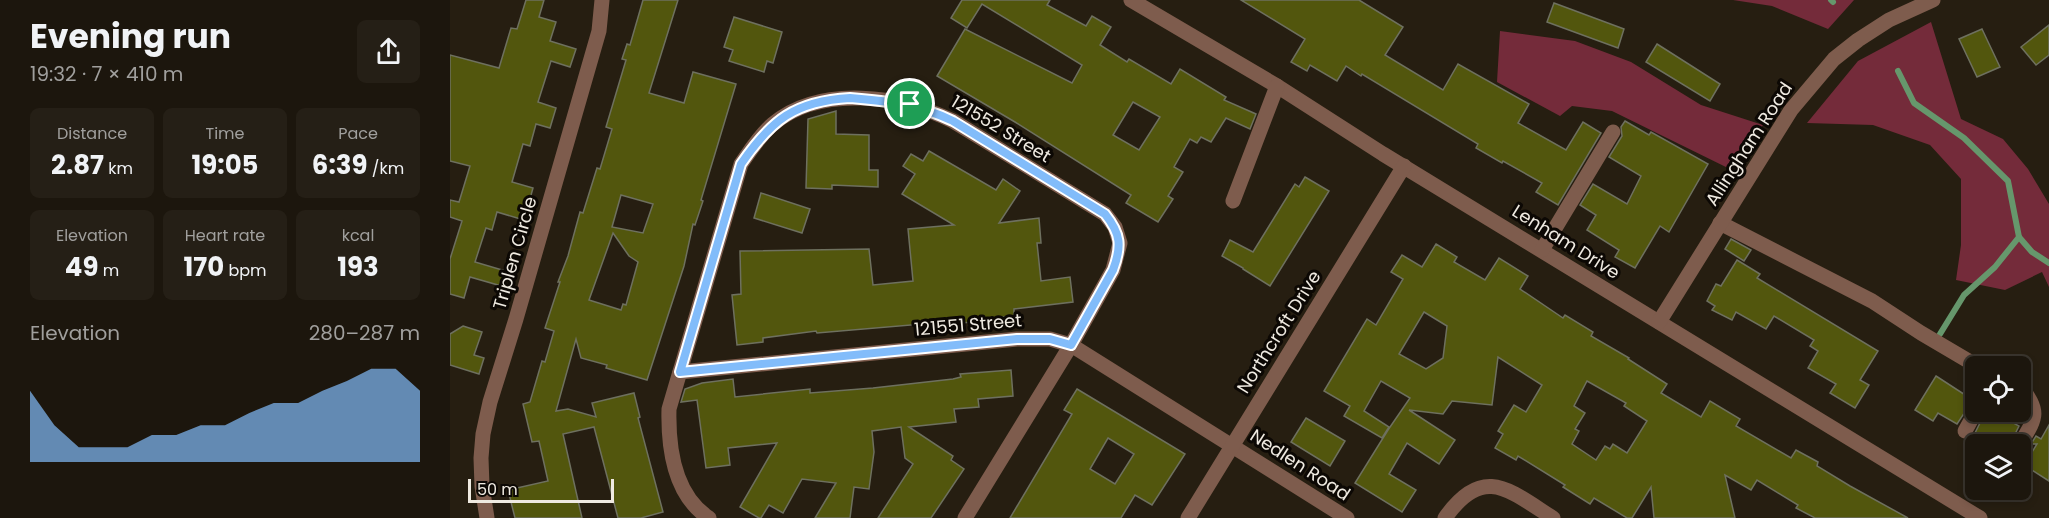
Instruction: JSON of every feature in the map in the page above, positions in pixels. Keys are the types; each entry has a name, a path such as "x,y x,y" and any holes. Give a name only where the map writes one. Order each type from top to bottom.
{"street":[{"name":"Triplen Circle","path":"487,518 481,458 483,434 490,402 599,31 602,0"},
{"name":"Lenham Drive","path":"1131,0 1277,86 1980,518"},
{"name":"Allingham Road","path":"1659,322 1791,110 1834,59 1889,20 1933,0"},
{"path":"1233,201 1277,86"},
{"name":"121552 Street","path":"709,518 690,500 682,486 668,435 669,409 741,164 773,124 796,110 825,100 850,98 910,104 953,121 1105,214 1116,227 1119,243 1118,258 1113,270 1071,345 965,518"},
{"path":"1546,253 1613,132"},
{"path":"1546,253 1607,161"},
{"name":"Northcroft Drive","path":"1188,518 1404,166"},
{"path":"1720,223 1872,301 1965,359"},
{"name":"121551 Street","path":"680,372 1017,339 1050,339 1071,345 1232,445"},
{"path":"2026,434 2035,420 2031,402"},
{"path":"1965,431 1970,422"},
{"name":"Nedlen Road","path":"1232,445 1347,518"},
{"path":"1445,518 1467,493 1490,485 1508,490 1553,518"}],"shaded area":[{"path":"1733,0 1854,0 1828,29 1772,6"},
{"path":"1931,22 1961,119 2003,139 2028,169 2049,204 2049,287 2042,272 2005,290 1956,280 1961,245 1961,179 1930,145 1873,125 1807,123 1858,61"},
{"path":"1500,31 1575,41 1631,62 1701,105 1763,125 1732,170 1612,111 1572,106 1560,116 1497,82"}],"building":[{"path":"526,0 544,0 539,17 556,22 550,41 576,49 570,67 551,61 538,102 556,108 550,128 536,124 530,146 523,144 512,182 533,188 524,220 497,212 492,230 486,228 475,262 509,272 505,287 470,277 464,298 450,294 450,259 462,221 450,217 450,200 459,202 470,166 450,161 450,55 499,68 511,28 517,29"},
{"path":"643,0 678,0 649,93 684,103 693,72 736,84 701,200 703,201 695,225 693,224 684,266 647,380 581,358 576,339 556,411 568,409 596,417 592,403 634,393 640,417 638,418 663,512 641,518 618,518 594,427 563,434 582,518 515,518 508,490 548,481 539,441 532,442 523,404 530,402 542,361 545,362 554,331 545,328 580,212 583,213 597,168 600,169 612,129 606,127 626,60 622,59 627,44 630,45","holes":["621,195 653,204 643,233 612,227","613,233 629,256 638,262 626,305 623,304 621,310 589,300"]},
{"path":"962,0 1050,0 1047,5 1086,26 1092,16 1111,27 1100,45 1127,62 1129,59 1171,84 1180,69 1226,97 1224,100 1256,114 1250,129 1226,118 1211,142 1201,137 1197,143 1190,139 1174,167 1183,172 1168,196 1173,199 1158,222 1126,203 1131,195 937,76 965,29 1072,83 1082,65 982,4 967,28 951,18","holes":["1133,102 1160,117 1139,150 1113,135"]},
{"path":"1241,0 1359,0 1403,27 1385,55 1443,90 1458,64 1529,104 1518,123 1566,150 1583,122 1601,133 1558,205 1536,192 1542,183 1476,148 1478,144 1362,74 1361,76 1346,66 1337,81 1310,65 1307,71 1291,62 1305,39"},
{"path":"1554,3 1624,29 1618,48 1547,22"},
{"path":"734,17 782,32 773,63 767,61 764,72 729,61 733,50 724,47"},
{"path":"2049,25 2049,55 2036,65 2021,47"},
{"path":"1982,29 2000,67 1977,77 1959,39"},
{"path":"1657,44 1720,84 1710,101 1646,62"},
{"path":"836,111 836,134 869,135 869,170 878,170 878,187 832,185 832,189 806,188 808,119"},
{"path":"1625,121 1649,135 1651,132 1708,164 1669,232 1660,226 1635,268 1615,257 1619,250 1587,230 1596,215 1580,205 1593,184 1627,204 1641,176 1609,157 1622,136 1621,127"},
{"path":"929,151 996,190 1003,179 1020,191 999,223 1039,218 1041,243 1037,243 1041,281 1070,277 1073,302 1014,309 1014,316 973,320 973,322 817,333 816,331 763,338 763,342 737,345 732,295 741,294 740,251 869,249 873,285 913,281 908,229 954,225 902,194 915,174 903,166 911,154 923,161"},
{"path":"1305,177 1329,191 1270,286 1222,256 1230,240 1253,252 1295,184 1299,187"},
{"path":"761,193 810,209 802,233 754,218"},
{"path":"1731,239 1751,250 1744,261 1725,249"},
{"path":"1436,244 1457,257 1454,262 1485,280 1499,258 1528,276 1520,289 1563,318 1565,315 1593,332 1591,336 1667,384 1661,393 1701,417 1710,401 1740,419 1736,426 1791,458 1796,450 1818,462 1817,466 1908,518 1815,518 1796,508 1798,505 1757,480 1751,490 1725,475 1735,518 1654,518 1651,487 1632,518 1627,518 1594,498 1590,504 1563,487 1565,485 1518,456 1516,460 1495,448 1503,434 1498,431 1514,405 1526,412 1542,385 1498,357 1492,405 1452,401 1443,414 1409,410 1455,440 1439,464 1407,443 1389,474 1416,490 1402,512 1355,483 1410,398 1381,381 1364,411 1389,427 1382,438 1344,416 1350,406 1324,391 1367,319 1376,325 1403,279 1391,272 1402,255 1422,267","holes":["1424,312 1447,326 1443,358 1426,369 1399,354","1587,381 1626,403 1624,406 1647,421 1627,453 1613,444 1610,449 1605,446 1596,460 1572,444 1579,431 1575,429 1585,413 1574,406"]},
{"path":"1737,260 1760,274 1757,278 1878,351 1860,380 1869,385 1855,408 1830,393 1836,384 1808,368 1818,351 1810,346 1814,340 1774,316 1766,329 1736,312 1732,320 1712,310 1715,306 1707,301 1716,284 1721,286"},
{"path":"463,326 482,332 474,355 484,358 479,374 450,365 450,334"},
{"path":"1011,370 1013,396 978,399 979,407 954,409 956,422 909,427 953,456 951,460 964,469 931,518 878,518 913,464 905,458 901,427 872,431 874,452 869,489 854,487 850,518 815,518 836,483 802,479 783,513 769,505 759,518 740,507 777,443 728,448 730,465 706,468 697,400 681,402 685,389 702,383 733,379 735,397 810,389 810,393 873,388 953,379 961,377 960,374"},
{"path":"1936,376 1965,395 1965,412 1957,424 1938,413 1933,421 1915,410"},
{"path":"1077,389 1185,454 1152,505 1135,495 1121,518 1010,518 1072,414 1064,410","holes":["1108,438 1134,454 1115,484 1090,469"]},
{"path":"1306,418 1345,441 1330,466 1291,442"},
{"path":"1980,422 2012,422 2019,426 2015,434 1974,434"},
{"path":"2049,425 2049,481 2031,469 2031,454 2037,444 2031,444 2036,436 2041,439"}],"waterway":[{"path":"1898,71 1914,103 1964,138 2008,181 2019,237 1995,267 1964,295 1940,334"},
{"path":"2019,237 2032,252 2049,263"}],"route":[{"path":"850,98 910,104 953,121 1105,214 1116,227 1119,243 1118,258 1071,345 1050,339 1031,338 680,372 731,194 741,164 755,144 773,124 796,110 825,100 850,98"}]}
